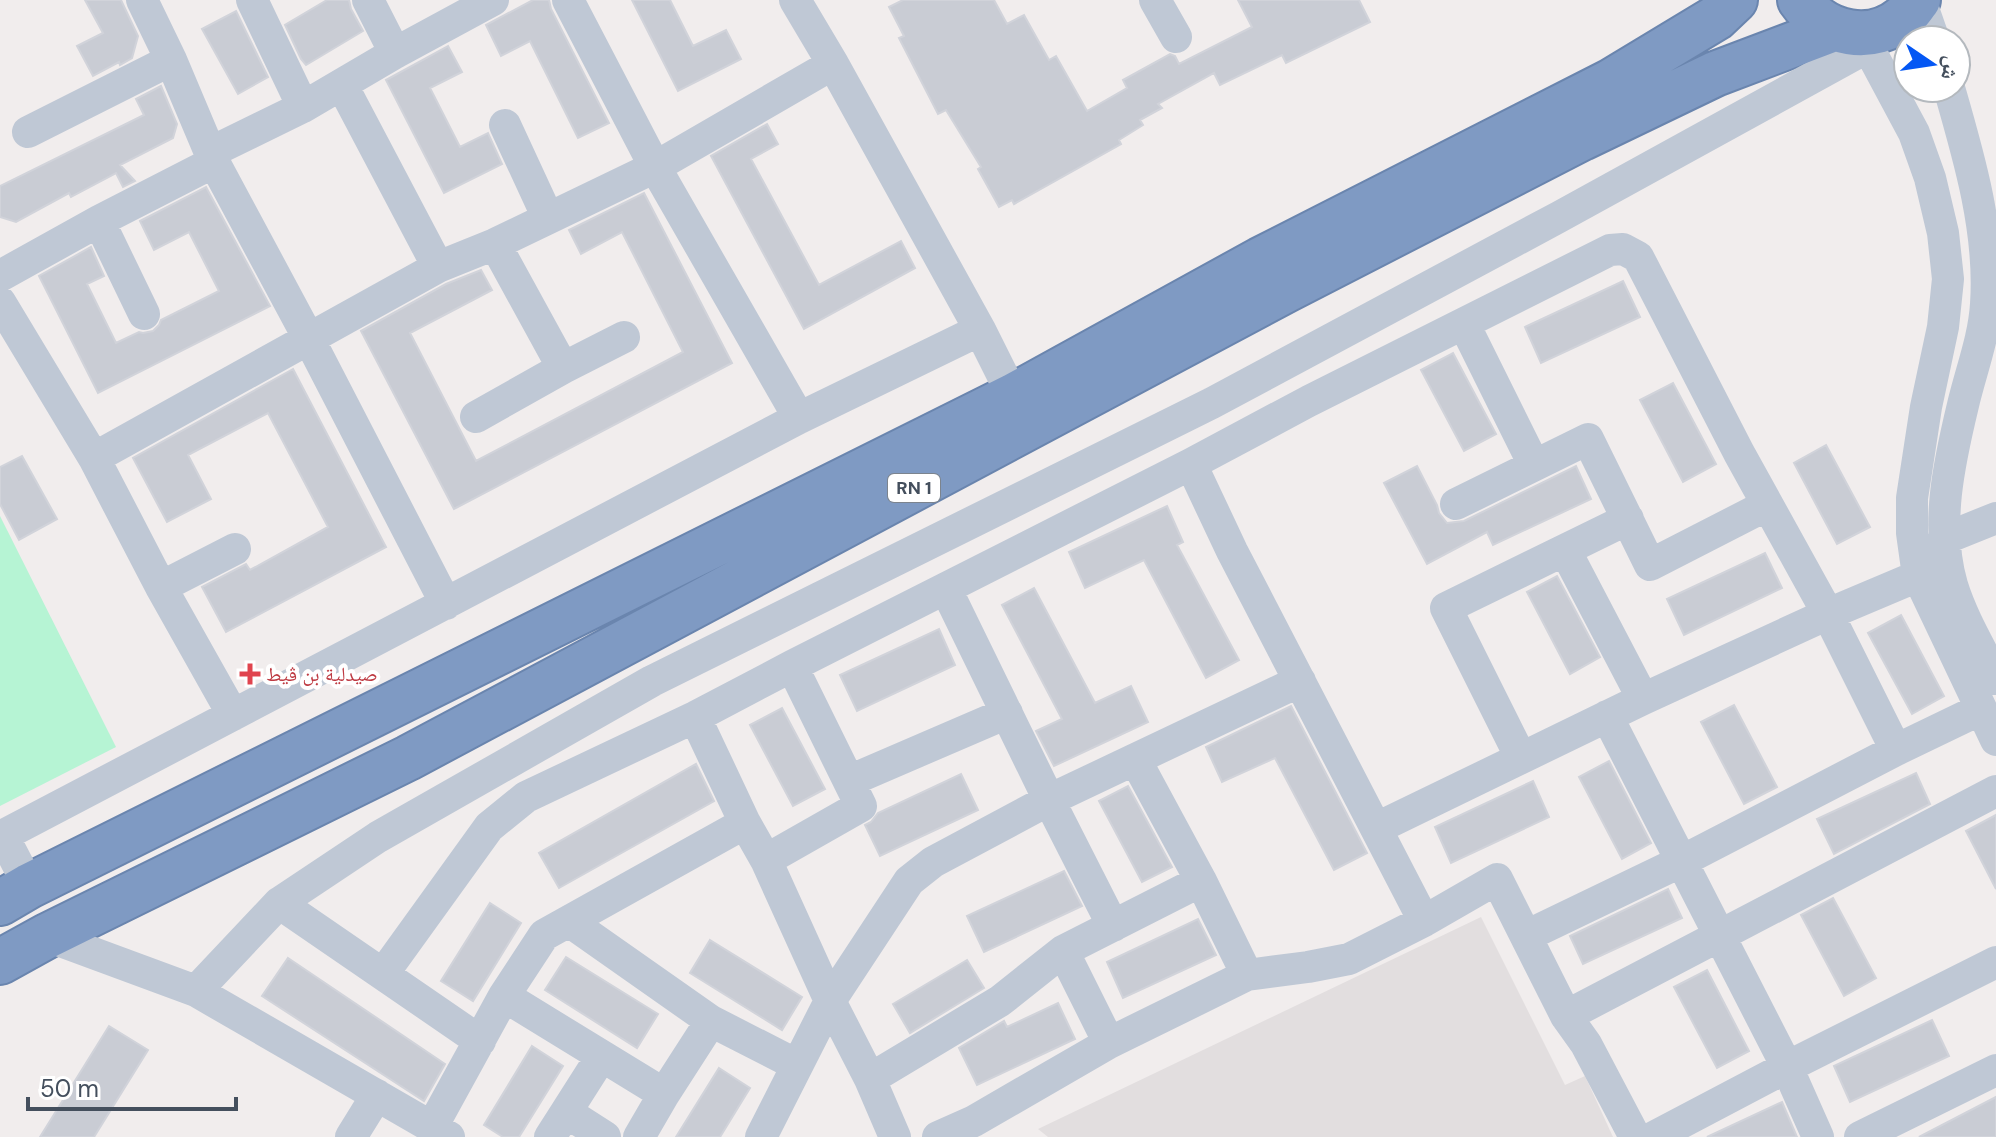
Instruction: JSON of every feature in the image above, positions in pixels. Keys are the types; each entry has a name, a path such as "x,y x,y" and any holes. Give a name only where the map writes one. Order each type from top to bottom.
{"highway":[{"path":"1800,0 1818,20 1855,36 1885,28 1905,16 1919,0"},
{"name":"RN 1","path":"14,894 1013,396 1260,260 1610,82 1725,6"},
{"name":"RN 1","path":"0,962 408,758 1286,290 1568,146 1715,74 1855,36"}],"street":[{"path":"142,0 212,157 446,604"},
{"path":"253,0 303,107"},
{"path":"368,0 395,53"},
{"path":"568,0 655,167 799,418"},
{"path":"795,0 980,330 1013,396"},
{"path":"1155,0 1176,37"},
{"path":"1919,0 1928,24"},
{"path":"0,276 485,2"},
{"path":"196,991 279,903 378,837 652,681 1212,403 1559,217 1855,36 1914,133 1930,178 1943,233 1948,279 1943,327 1926,407 1912,498 1912,533 1918,576 1996,740"},
{"path":"28,132 171,60"},
{"path":"94,458 438,267 495,244 655,167 833,64"},
{"path":"342,85 438,267"},
{"path":"1953,104 1981,217 1988,269 1986,308 1946,489 1944,539 1953,588 1996,679"},
{"path":"505,125 548,218"},
{"path":"99,221 144,314"},
{"path":"495,244 563,368"},
{"path":"383,974 489,827 526,797 695,717 1610,250 1623,249 1638,257 1767,505 1828,614 1896,750"},
{"path":"0,302 94,458 161,587 233,715"},
{"path":"1464,324 1534,465"},
{"path":"14,894 2,836 799,418 980,330"},
{"path":"476,417 624,337"},
{"path":"1456,504 1588,439 1650,565 1767,505"},
{"path":"1191,464 1232,551 1424,921"},
{"path":"1377,828 1643,699 1918,576 1944,539 1996,518"},
{"path":"1521,758 1446,608 1628,519"},
{"path":"161,587 235,549"},
{"path":"1565,550 1643,699"},
{"path":"946,589 1113,926"},
{"path":"766,860 861,806 792,666"},
{"path":"761,1137 830,1001 909,881 933,862 1049,800 1300,681"},
{"path":"1526,936 1680,862 1981,709"},
{"path":"849,781 1007,713"},
{"path":"1607,716 1787,1067 1818,1137"},
{"path":"695,717 766,860 895,1137"},
{"path":"1135,759 1201,881 1247,975"},
{"path":"1566,1016 1996,791"},
{"path":"47,936 196,991 441,1132 480,1041 504,996 544,935 745,823"},
{"path":"938,1137 985,1129 1109,1043 1247,975 1349,959 1497,879 1566,1016 1586,1044 1635,1137"},
{"path":"870,1079 1000,1001 1063,951 1201,881"},
{"path":"279,903 480,1041"},
{"path":"570,922 711,1021 797,1065"},
{"path":"1063,951 1109,1043"},
{"path":"1654,1137 1996,962"},
{"path":"504,996 664,1094"},
{"path":"639,1137 711,1021"},
{"path":"601,1057 558,1124 605,1137"},
{"path":"1860,1137 1996,1070"},
{"path":"351,1137 377,1095"}],"shaded area":[{"path":"1481,917 1565,1085 1585,1076 1613,1137 1048,1137 1038,1129"}],"green space":[{"path":"0,516 116,747 0,806"}],"building":[{"path":"85,0 121,0 138,36 132,58 93,76 77,46 103,33"},
{"path":"327,0 349,0 363,31 306,65 285,25"},
{"path":"533,0 549,0 609,123 578,138 530,41 501,56 486,25"},
{"path":"632,0 670,0 693,46 726,30 741,59 678,91"},
{"path":"903,0 994,0 1007,24 1024,15 1049,60 1056,56 1087,111 1127,88 1123,80 1170,54 1179,64 1252,27 1238,0 1359,0 1370,22 1286,63 1282,55 1220,85 1214,73 1158,104 1162,108 1140,120 1143,125 1119,140 1121,144 1014,204 1012,200 999,207 978,169 981,167 946,110 938,114 899,38 904,36 889,7"},
{"path":"236,11 268,77 238,94 202,29"},
{"path":"448,46 462,72 430,88 460,147 488,133 502,164 444,193 386,80"},
{"path":"161,86 177,124 173,138 120,165 135,181 123,187 116,173 71,197 69,193 16,222 0,217 0,186 144,115 136,99"},
{"path":"767,124 778,144 751,159 819,285 901,241 915,268 804,329 711,156"},
{"path":"206,187 270,306 98,393 39,276 91,247 104,276 87,284 116,343 139,332 153,331 161,320 219,291 189,232 154,250 140,221"},
{"path":"644,193 732,363 454,509 361,331 446,284 481,270 492,290 410,333 476,461 683,352 622,232 581,254 569,230"},
{"path":"1623,281 1640,317 1541,363 1525,327"},
{"path":"1453,353 1496,434 1464,451 1421,370"},
{"path":"293,369 386,547 226,632 202,587 246,564 250,570 328,527 268,413 188,455 211,499 167,522 133,458"},
{"path":"1673,383 1716,464 1683,482 1640,400"},
{"path":"1826,445 1870,527 1837,544 1794,463"},
{"path":"22,456 57,519 19,540 0,504 0,467"},
{"path":"1417,466 1439,513 1447,523 1464,521 1576,466 1591,499 1493,545 1487,532 1427,564 1384,483"},
{"path":"1167,506 1183,542 1177,545 1239,660 1206,678 1144,560 1085,588 1069,552"},
{"path":"1765,553 1782,588 1684,635 1667,599"},
{"path":"1557,576 1600,657 1570,674 1527,592"},
{"path":"1034,588 1095,703 1131,686 1148,722 1054,766 1036,731 1062,719 1002,605"},
{"path":"1901,615 1944,696 1912,714 1868,633"},
{"path":"939,629 955,665 857,711 840,675"},
{"path":"1734,705 1777,787 1744,804 1701,722"},
{"path":"1291,706 1367,853 1334,870 1275,758 1222,782 1206,747"},
{"path":"782,708 825,789 793,806 750,725"},
{"path":"1609,761 1651,843 1622,859 1579,777"},
{"path":"696,764 714,801 559,888 539,853"},
{"path":"1916,773 1930,804 1834,854 1817,819"},
{"path":"961,774 978,810 880,856 865,825 878,813"},
{"path":"1533,781 1549,817 1451,863 1435,827"},
{"path":"1128,786 1172,867 1142,882 1099,801"},
{"path":"1996,815 1996,889 1966,831"},
{"path":"1064,871 1082,906 984,952 967,916"},
{"path":"1668,889 1682,918 1583,964 1570,936"},
{"path":"1833,898 1876,978 1844,996 1801,915"},
{"path":"490,903 521,923 473,1001 441,981"},
{"path":"1198,919 1216,955 1123,998 1107,962"},
{"path":"710,940 802,997 782,1030 690,973"},
{"path":"566,957 658,1014 637,1048 545,990"},
{"path":"288,958 445,1064 424,1101 262,996"},
{"path":"967,960 984,988 910,1033 893,1004"},
{"path":"1707,970 1749,1051 1717,1068 1674,987"},
{"path":"1058,1003 1075,1039 977,1085 959,1048 1004,1021 1007,1027"},
{"path":"1932,1020 1949,1056 1850,1102 1834,1066"},
{"path":"109,1026 148,1050 94,1137 40,1137"},
{"path":"532,1046 563,1066 519,1137 503,1137 484,1125"},
{"path":"719,1068 750,1088 720,1137 676,1137"},
{"path":"1996,1097 1996,1137 1919,1137"},
{"path":"1782,1102 1797,1137 1707,1137"}],"place":[{"name":"صيدلية بن ڤيط","path":"250,674"}]}
